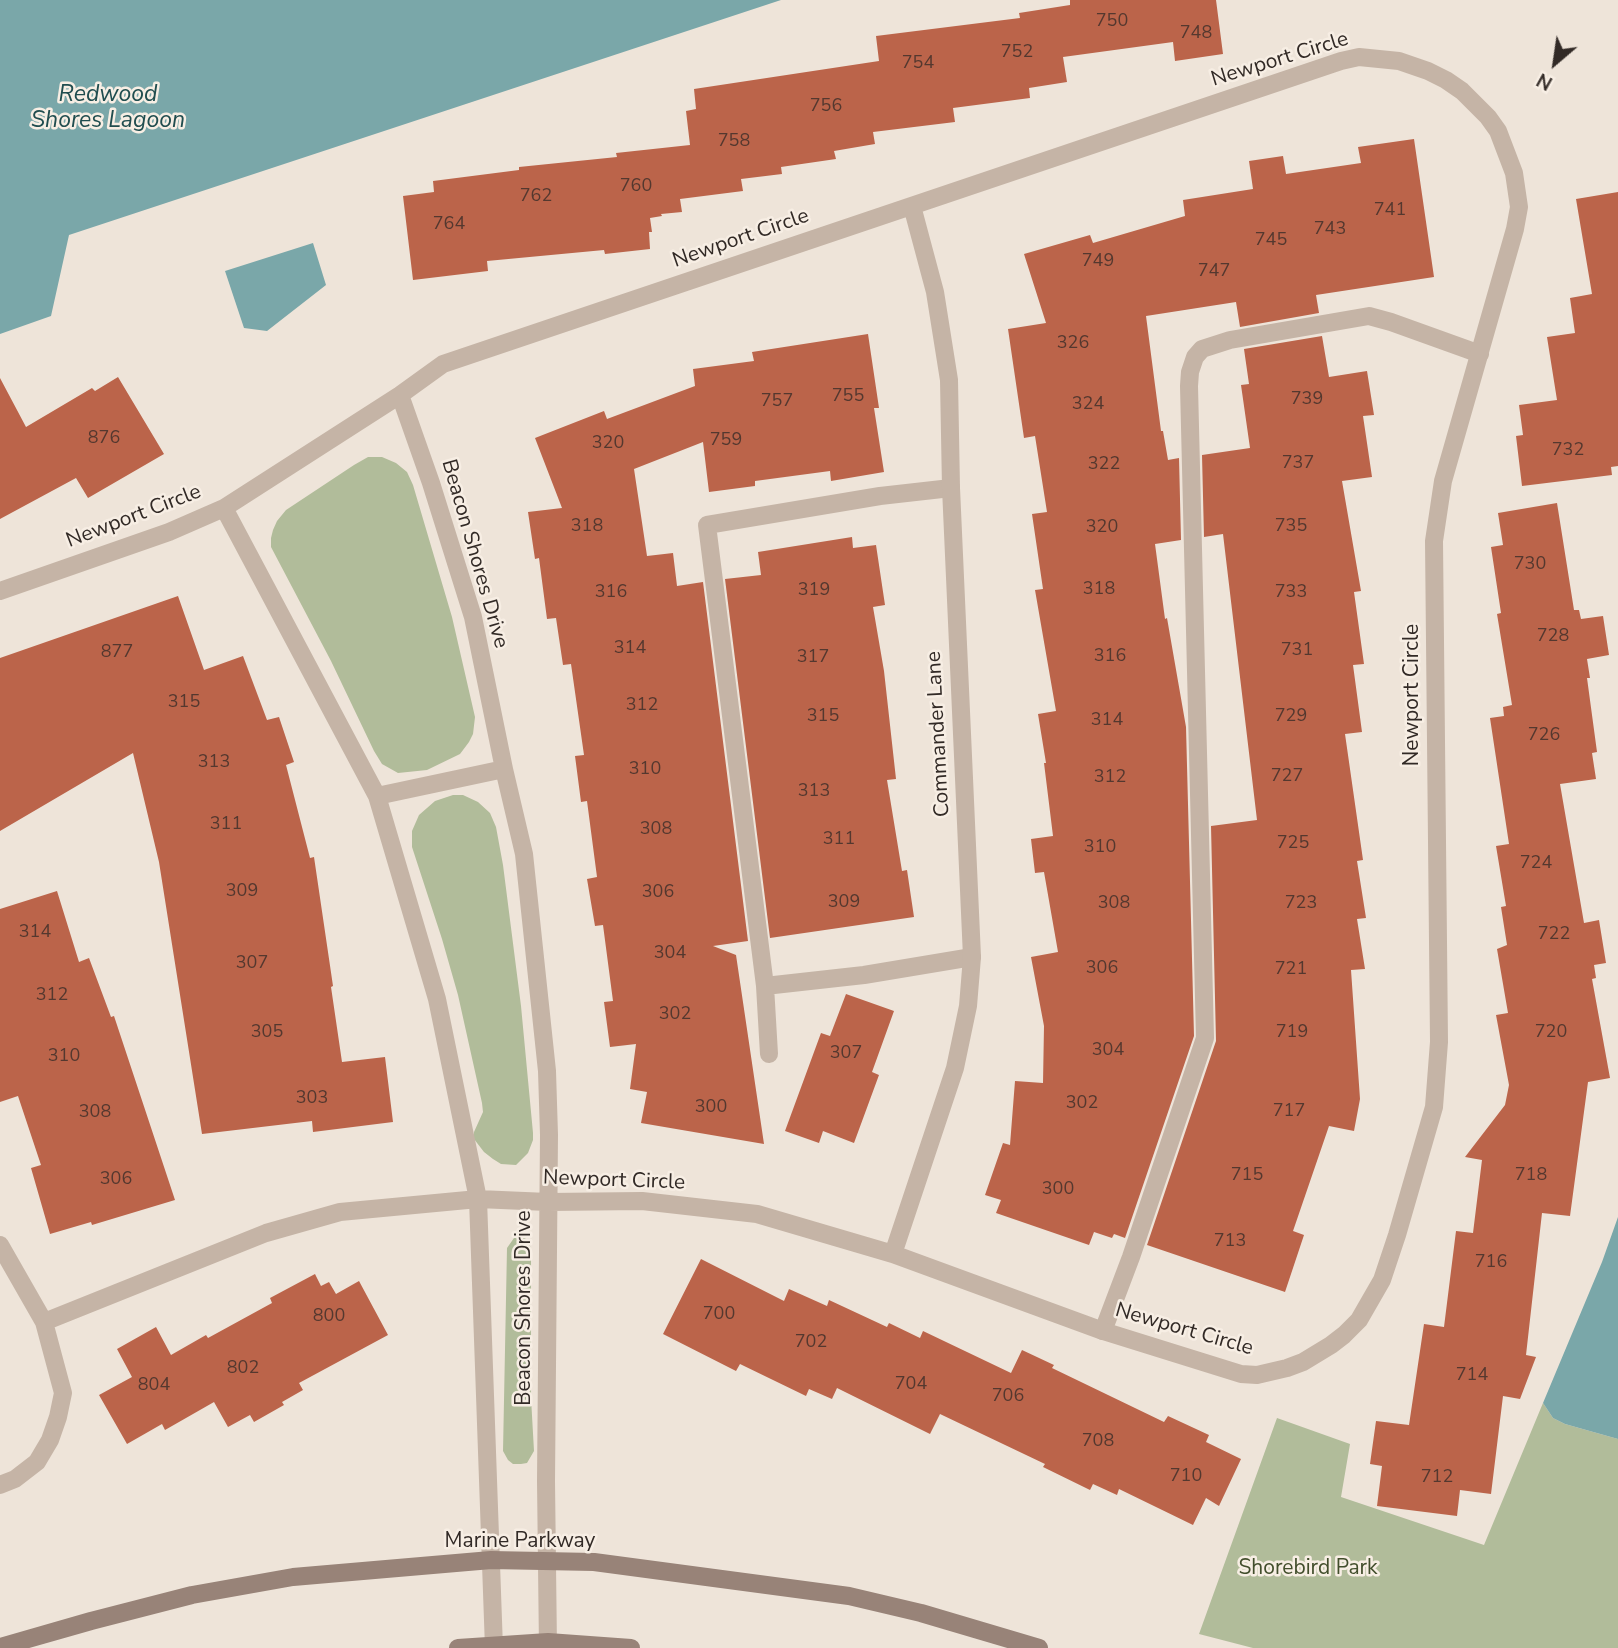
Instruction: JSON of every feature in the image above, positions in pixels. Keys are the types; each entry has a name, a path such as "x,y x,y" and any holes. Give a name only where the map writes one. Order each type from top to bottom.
{"main road":[{"name":"Marine Parkway","path":"0,1647 91,1620 192,1595 267,1581 491,1560 594,1563 849,1596 921,1613 1040,1648"},
{"path":"458,1648 548,1645 631,1648"}],"street":[{"name":"Newport Circle","path":"0,591 169,532 224,508 400,395 443,364 1341,61 1359,57 1410,64 1446,80 1489,117 1498,131 1514,173 1519,207 1515,229 1443,481 1434,541 1439,1042 1434,1107 1382,1280 1359,1320 1345,1335 1303,1362 1270,1373 1241,1374 1103,1331 893,1254 757,1214 642,1201 548,1202 478,1199 340,1212 266,1233 44,1322"},
{"name":"Commander Lane","path":"893,1254 954,1068 968,1006 972,957 951,488 949,380 935,292 912,206"},
{"path":"1103,1331 1205,1038 1189,386 1195,357 1202,349 1230,340 1369,316 1480,354"},
{"name":"Beacon Shores Drive","path":"400,395 432,483 473,617 524,854 547,1071 549,1135 546,1467 548,1645"},
{"path":"769,1055 765,986 707,525 880,496 951,488"},
{"name":"Beacon Shores Drive","path":"224,508 377,796 437,999 478,1199 494,1647"},
{"path":"377,796 504,769"},
{"path":"765,986 863,975 972,957"},
{"path":"0,1245 44,1322 63,1393 50,1440 37,1462 15,1479 0,1485"}],"green space":[{"path":"368,457 382,457 396,463 407,472 413,485 452,617 475,717 473,734 460,754 427,770 398,773 382,764 271,547 273,530 286,510"},
{"path":"463,795 478,802 490,813 496,827 503,865 521,1006 533,1133 528,1153 516,1165 501,1164 484,1152 474,1139 474,1132 483,1112 482,1103 458,995 412,847 412,831 419,815 435,801"},
{"path":"523,1237 529,1241 531,1250 531,1398 534,1451 527,1463 513,1464 503,1451 507,1248 514,1238"},
{"name":"Shorebird Park","path":"1543,1403 1553,1418 1565,1424 1618,1439 1618,1648 1253,1648 1199,1634 1277,1418 1350,1444 1341,1497 1484,1545"}],"water":[{"name":"Redwood Shores Lagoon","path":"0,0 781,0 69,235 51,316 0,334"},
{"path":"313,243 326,285 267,331 244,328 225,271"},
{"path":"1618,1217 1618,1439 1565,1424 1553,1418 1543,1403"}],"building":[{"path":"1070,0 1216,0 1223,54 1175,61 1173,42 1063,57 1067,82 1029,88 1030,98 953,108 955,122 873,132 875,144 834,151 836,159 781,167 782,174 741,179 743,191 680,199 682,212 650,218 650,249 605,254 604,250 487,261 488,271 413,280 403,196 434,192 433,181 519,170 519,167 617,157 616,153 690,145 686,111 696,109 694,89 879,61 876,36 1020,18 1019,13 1070,5"},
{"path":"1414,139 1434,277 1316,295 1319,313 1240,327 1236,302 1146,316 1161,431 1168,460 1179,458 1181,540 1155,544 1165,619 1167,618 1186,727 1194,1036 1125,1238 1114,1234 1112,1238 1094,1232 1089,1245 996,1213 1001,1200 985,1195 1003,1143 1010,1145 1015,1081 1043,1083 1044,1026 1031,957 1058,952 1044,872 1035,873 1031,839 1053,836 1038,714 1056,711 1035,590 1043,589 1032,514 1047,512 1035,436 1024,438 1008,329 1046,323 1024,254 1090,235 1093,243 1185,216 1183,200 1253,189 1249,161 1283,156 1286,174 1361,163 1358,147"},
{"path":"1618,192 1618,466 1611,467 1612,475 1522,486 1516,436 1523,435 1519,405 1557,400 1547,337 1575,333 1570,298 1592,294 1576,199"},
{"path":"868,334 879,408 874,408 884,472 831,481 830,471 755,481 755,486 709,492 703,442 634,469 647,556 673,553 677,586 703,582 748,941 713,946 736,955 764,1144 641,1123 647,1092 630,1089 636,1044 610,1047 604,1002 613,1001 603,925 595,926 587,879 597,877 587,801 581,802 575,756 584,755 571,664 563,665 556,618 547,619 539,558 535,559 528,512 562,508 535,438 604,411 607,419 695,386 693,369 754,361 752,352"},
{"path":"1322,336 1329,377 1367,371 1374,415 1363,416 1372,477 1342,481 1361,591 1354,592 1364,664 1353,665 1362,732 1345,734 1363,860 1357,861 1366,918 1357,919 1365,969 1351,970 1360,1099 1354,1131 1329,1126 1293,1231 1304,1235 1285,1292 1147,1245 1216,1041 1211,826 1257,820 1223,534 1204,537 1202,455 1250,448 1241,385 1249,384 1244,349"},
{"path":"118,377 164,454 88,498 76,478 0,519 0,378 26,427 92,388 95,391"},
{"path":"1557,503 1574,610 1579,610 1581,619 1603,616 1609,655 1587,659 1597,752 1592,753 1596,779 1560,784 1584,923 1599,920 1606,963 1594,965 1596,978 1592,979 1610,1078 1588,1082 1570,1216 1542,1213 1526,1355 1536,1357 1520,1399 1503,1396 1491,1494 1460,1490 1457,1516 1377,1506 1382,1466 1370,1464 1376,1421 1409,1425 1424,1324 1444,1327 1456,1231 1473,1233 1482,1160 1465,1157 1505,1105 1509,1085 1496,1015 1508,1013 1497,949 1507,945 1501,907 1506,906 1496,846 1509,844 1490,718 1504,716 1503,707 1512,705 1497,614 1501,613 1491,547 1503,545 1498,513"},
{"path":"852,537 853,548 876,545 885,605 873,607 884,671 896,779 887,780 902,871 907,870 914,917 770,938 725,579 761,575 758,552"},
{"path":"178,596 204,670 243,656 267,720 279,717 294,762 286,765 310,858 314,857 342,1062 385,1057 393,1122 313,1132 312,1121 202,1134 159,862 133,753 0,831 0,658"},
{"path":"57,891 79,962 89,958 111,1017 114,1016 175,1200 92,1225 91,1222 50,1234 31,1168 41,1165 18,1096 0,1102 0,909"},
{"path":"846,994 894,1011 872,1072 879,1075 854,1143 823,1131 819,1143 785,1131 821,1033 830,1036"},
{"path":"701,1259 784,1301 789,1289 827,1306 829,1300 887,1327 889,1323 920,1338 923,1331 1011,1373 1022,1350 1054,1365 1052,1368 1164,1422 1168,1416 1209,1435 1206,1442 1241,1459 1219,1506 1206,1498 1193,1525 1119,1489 1117,1495 1093,1484 1090,1490 1043,1467 1045,1464 940,1414 930,1434 837,1388 832,1399 809,1389 806,1396 740,1364 736,1371 663,1334"},
{"path":"315,1274 321,1286 329,1282 336,1294 359,1281 388,1335 299,1383 303,1390 282,1402 284,1405 254,1422 250,1415 228,1427 214,1402 165,1430 162,1424 127,1444 99,1395 132,1377 117,1349 156,1327 171,1355 272,1303 270,1298"}]}
